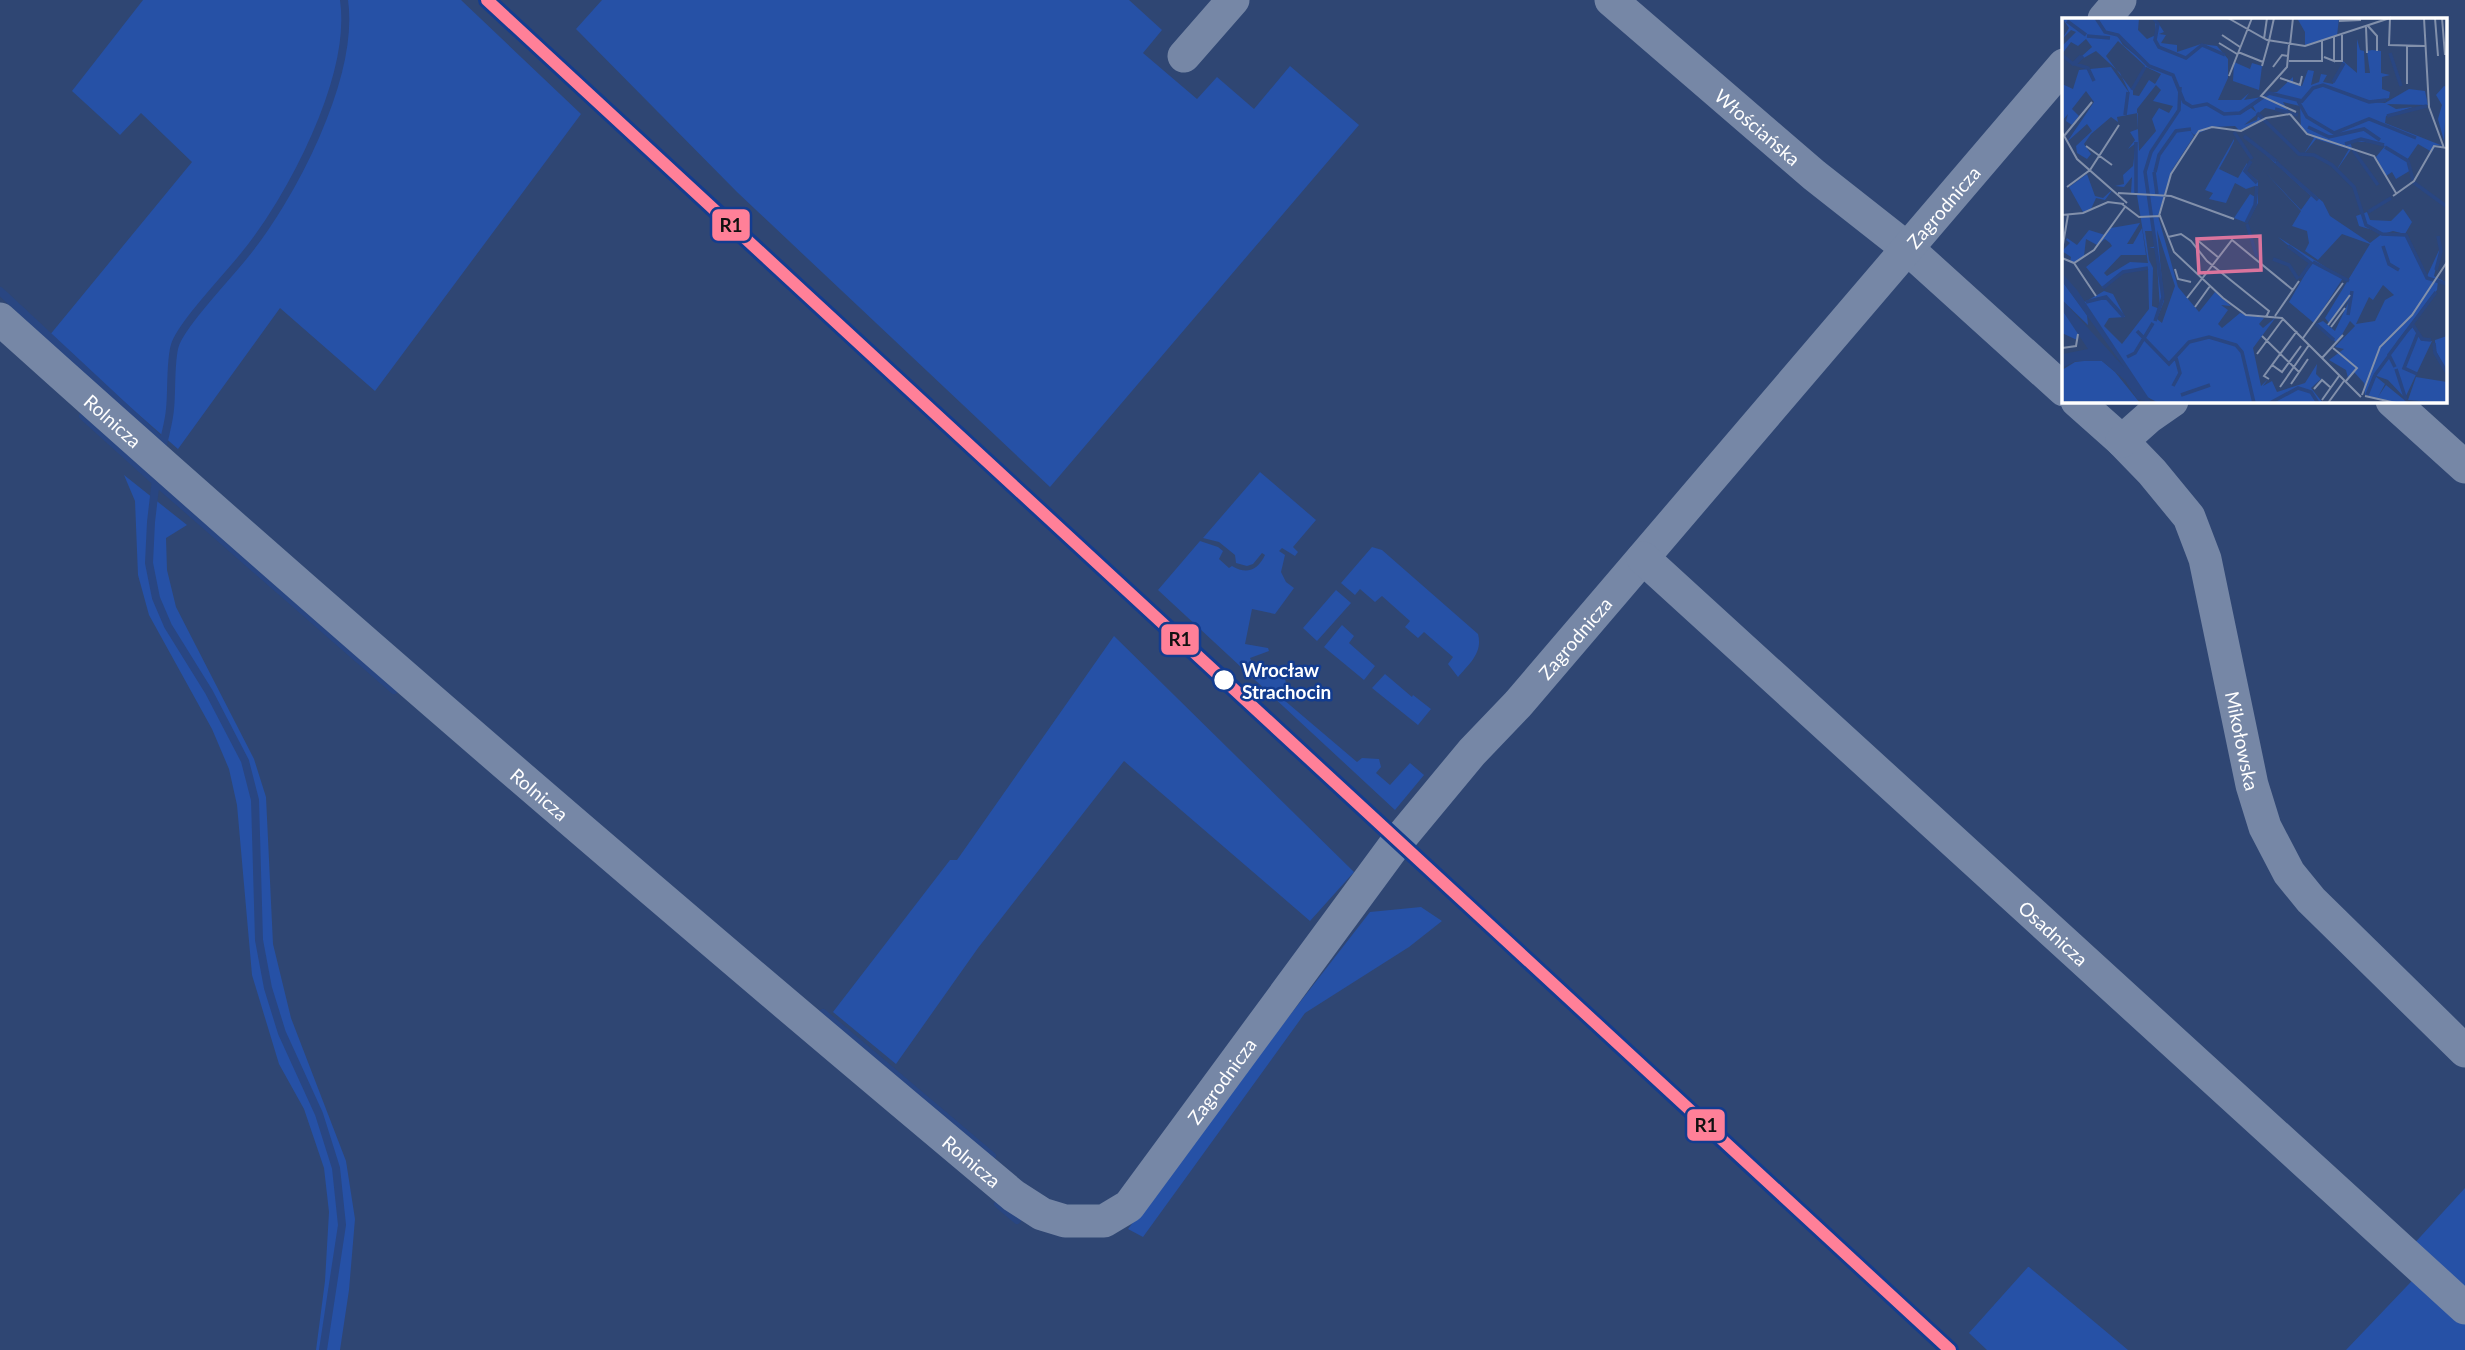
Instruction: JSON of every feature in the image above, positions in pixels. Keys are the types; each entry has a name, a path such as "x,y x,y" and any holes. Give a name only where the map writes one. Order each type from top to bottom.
{"street":[{"path":"1184,56 1233,0"},
{"name":"Włościańska","path":"1611,0 1814,174 1908,249"},
{"path":"2105,18 2120,0"},
{"name":"Zagrodnicza","path":"1104,1221 1129,1206 1394,846 1472,751 1518,704 2062,67"},
{"path":"1908,249 2062,388"},
{"name":"Rolnicza","path":"0,319 201,500 579,829 1014,1196 1042,1214 1065,1221 1104,1221"},
{"name":"Mikołowska","path":"2078,402 2152,472 2189,517 2205,559 2252,785 2267,835 2289,873 2311,900 2465,1051"},
{"path":"2122,441 2148,417 2170,402"},
{"path":"2393,402 2465,467"},
{"name":"Osadnicza","path":"1643,558 2465,1308"}],"shaded area":[{"path":"143,0 461,0 581,114 375,391 280,308 178,449 49,336 192,162 141,113 120,135 72,91"},
{"path":"602,0 1129,0 1162,30 1143,53 1197,99 1217,77 1254,109 1290,66 1359,125 1050,487 737,192 576,29"},
{"path":"1260,472 1316,520 1293,547 1298,552 1295,556 1282,548 1279,551 1285,555 1281,572 1286,582 1294,588 1275,614 1252,609 1245,644 1268,648 1269,651 1250,658 1257,674 1275,667 1285,678 1288,695 1284,700 1357,762 1362,758 1379,759 1381,767 1376,773 1390,785 1410,763 1424,775 1395,810 1158,590 1200,541 1223,551 1219,559 1229,568 1232,566 1252,570 1259,564 1265,555 1262,553 1253,564 1247,566 1236,563 1235,555 1219,542 1203,538"},
{"path":"124,475 187,525 166,538 167,570 176,607 254,759 266,797 273,944 291,1018 346,1161 355,1219 349,1290 340,1350 316,1350 325,1281 329,1212 324,1168 304,1109 279,1064 252,975 237,805 229,769 212,729 149,615 138,575 135,501"},
{"path":"1372,547 1382,550 1478,634 1477,653 1458,677 1448,664 1453,657 1424,632 1418,638 1405,627 1410,621 1382,596 1375,602 1360,589 1355,595 1341,583"},
{"path":"1336,590 1351,603 1317,641 1303,628"},
{"path":"1342,625 1354,636 1349,643 1375,666 1364,680 1324,647"},
{"path":"1114,636 1354,872 1310,921 1124,761 978,948 896,1064 833,1012 950,860 957,860"},
{"path":"1385,674 1431,709 1418,725 1372,688"},
{"path":"1421,907 1442,921 1409,947 1305,1013 1143,1237 1128,1229 1370,912"},
{"path":"2465,1188 2465,1350 2346,1350 2428,1264 2411,1247"},
{"path":"2028,1267 2128,1350 1987,1350 1969,1333"}],"waterway":[{"path":"162,451 169,414 175,345 195,313 262,232 281,203 316,136 340,64 345,31 344,0"},
{"path":"0,291 163,443"},
{"path":"83,416 394,690"},
{"path":"156,479 149,563 156,598 168,626 209,692 245,761 255,800 259,940 268,988 282,1033 319,1114 336,1168 342,1225 323,1350"},
{"path":"823,1013 992,1156"},
{"path":"998,1204 1017,1220"}],"transit line":[{"name":"R1","path":"487,0 1950,1350"}],"place":[{"name":"Wrocław Strachocin","path":"1224,680"}]}
